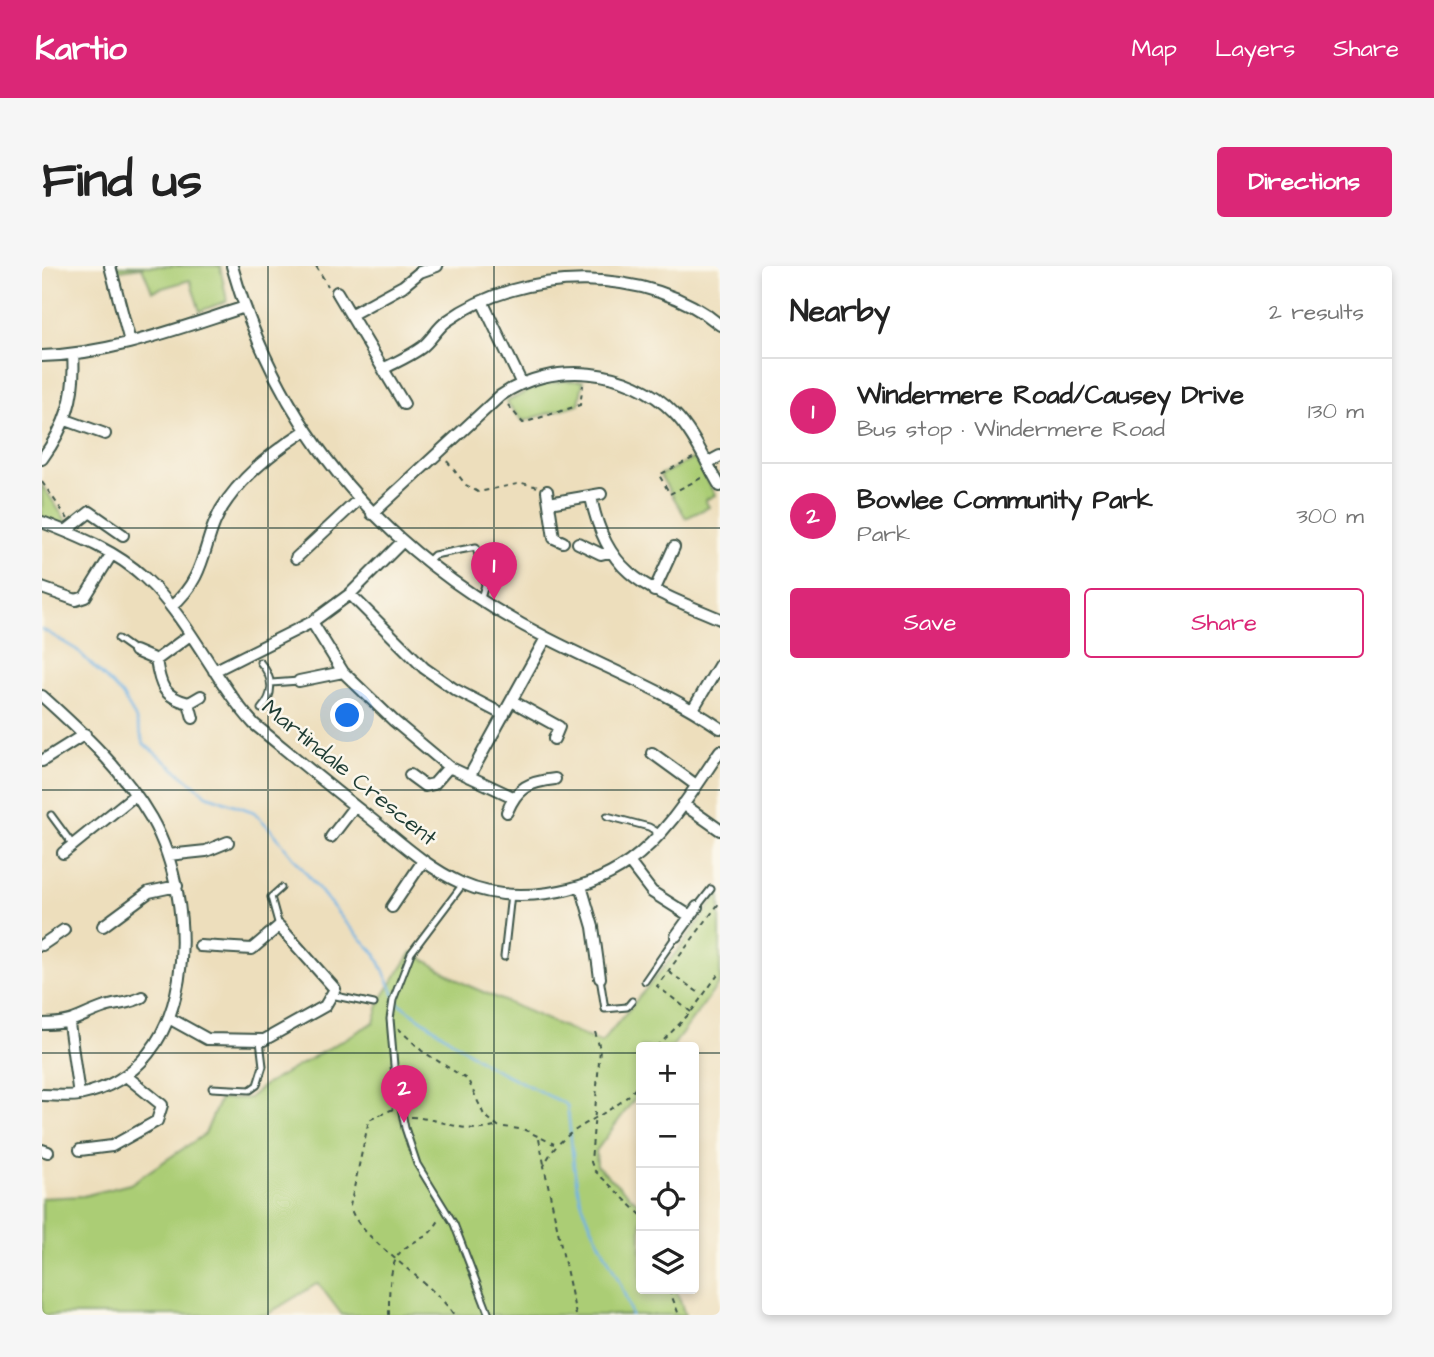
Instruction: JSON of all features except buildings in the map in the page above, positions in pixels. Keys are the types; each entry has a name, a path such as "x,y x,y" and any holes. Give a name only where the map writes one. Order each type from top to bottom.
{"street":[{"path":"110,266 130,342"},
{"path":"352,314 403,286 420,272 437,266"},
{"path":"236,267 245,307 268,367 305,431 372,514 402,542 428,561 546,638 626,673 693,709 720,728"},
{"path":"383,369 422,347 445,322 482,301 521,285 580,270 642,281 687,300 720,325"},
{"path":"337,292 404,404"},
{"path":"482,301 521,382"},
{"path":"42,356 73,355 130,342 245,307"},
{"path":"42,459 66,420 75,381 73,355"},
{"path":"372,514 500,396 521,382 563,372 618,379 641,388 674,413 720,486"},
{"path":"66,420 105,434"},
{"path":"171,607 190,591 213,528 228,499 266,459 305,431"},
{"path":"706,463 720,456"},
{"path":"547,491 554,538 563,542"},
{"path":"549,503 596,496 596,525 609,552 623,568 654,591 720,619"},
{"path":"296,558 358,500"},
{"path":"69,528 90,512 124,535"},
{"name":"Martindale Crescent","path":"42,522 69,528 144,577 171,607 235,703 254,724 423,861 463,884 510,894 533,895 581,886 629,862 659,834 720,751"},
{"path":"214,671 312,622 350,594 402,542"},
{"path":"578,543 601,554 609,552"},
{"path":"310,545 317,555"},
{"path":"654,591 674,547"},
{"path":"43,585 76,600 85,597 111,555"},
{"path":"350,594 424,668 454,689 505,715"},
{"path":"312,622 343,672 449,767 513,797"},
{"path":"156,660 190,635"},
{"path":"469,777 546,638"},
{"path":"135,651 156,660"},
{"path":"156,660 160,684 166,694 189,703"},
{"path":"693,709 720,664"},
{"path":"299,681 343,672"},
{"path":"42,696 85,734 151,818 169,855 177,886 181,980 169,1018 154,1047 125,1076 79,1095 42,1095"},
{"path":"189,703 201,696"},
{"path":"512,701 559,727 554,739"},
{"path":"189,703 194,718"},
{"path":"42,761 85,734"},
{"path":"652,753 696,785"},
{"path":"410,775 425,786 434,784 449,767"},
{"path":"507,812 513,797 529,782 555,779"},
{"path":"63,853 135,795"},
{"path":"683,804 720,830"},
{"path":"331,837 338,820 355,807"},
{"path":"169,855 206,851 228,842"},
{"path":"392,906 396,892 423,861"},
{"path":"629,862 652,892 693,912 676,936"},
{"path":"103,926 149,892 177,886"},
{"path":"581,886 593,927 600,978"},
{"path":"169,1018 206,1039 260,1040 325,1006 335,989 279,926 252,950 200,946"},
{"path":"42,945 64,930"},
{"path":"583,957 597,955"},
{"path":"42,1024 69,1024 106,1006 134,1002 142,997"},
{"path":"69,1024 79,1095"},
{"path":"80,1150 112,1146 157,1121 163,1105 125,1076"}],"lane":[{"path":"428,561 434,555 476,547 485,585 481,598"},
{"path":"118,639 135,651"},
{"path":"260,662 268,670 271,683 269,700 261,709"},
{"path":"271,683 299,681"},
{"path":"51,815 73,845"},
{"path":"607,816 649,827 659,834"},
{"path":"463,884 411,953 393,1000 390,1019 401,1108 417,1164 454,1224 489,1315"},
{"path":"279,926 271,897 281,888"},
{"path":"693,912 711,888"},
{"path":"504,957 510,894"},
{"path":"645,981 676,936"},
{"path":"600,978 605,1009 627,1007 632,1001"},
{"path":"331,995 374,1004"},
{"path":"212,1088 250,1090 257,1085 263,1066 260,1040"}],"path":[{"path":"316,266 324,281 337,292"},
{"path":"500,396 523,422 580,405 585,374"},
{"path":"439,452 466,485 478,492 522,483 547,491"},
{"path":"706,463 670,494 659,475 706,463"},
{"path":"42,482 69,528"},
{"path":"691,1012 657,986 720,902"},
{"path":"715,909 720,912"},
{"path":"668,972 702,996"},
{"path":"662,1042 691,1012 720,972"},
{"path":"390,1019 422,1051 468,1080 484,1115 498,1126"},
{"path":"596,1032 600,1049 591,1162 594,1170 636,1210"},
{"path":"544,1166 555,1144 594,1116 619,1104 636,1086"},
{"path":"401,1108 369,1120 350,1206 353,1219 454,1315"},
{"path":"403,1118 414,1116 457,1128 488,1129 498,1126 525,1129 538,1138 555,1144"},
{"path":"538,1138 576,1315"},
{"path":"389,1315 396,1257 406,1247 431,1234 445,1211"},
{"path":"671,1294 679,1315"}],"green space":[{"path":"113,266 220,266 227,301 200,311 190,280 152,291 142,267 114,271"},
{"path":"583,381 579,404 523,421 506,402 540,385"},
{"path":"694,458 715,495 705,500 709,507 686,518 660,475"},
{"path":"42,485 67,522 56,524 42,519"},
{"path":"720,892 720,982 676,1042 636,1042 636,1097 596,1151 597,1166 636,1201 636,1294 678,1294 685,1315 342,1315 318,1283 266,1315 42,1315 42,1198 83,1196 130,1184 205,1134 220,1099 249,1098 263,1086 374,1022 381,999 412,952 467,985 601,1043 684,943"}],"waterway":[{"path":"42,629 77,650 122,695 135,717 144,744 207,795 254,812 274,833 346,923 376,954 398,1003 487,1065 567,1105 579,1194 622,1287 631,1315"}],"place":[{"name":"Windermere Road/Causey Drive","path":"494,600"},
{"name":"Bowlee Community Park","path":"404,1123"}]}
